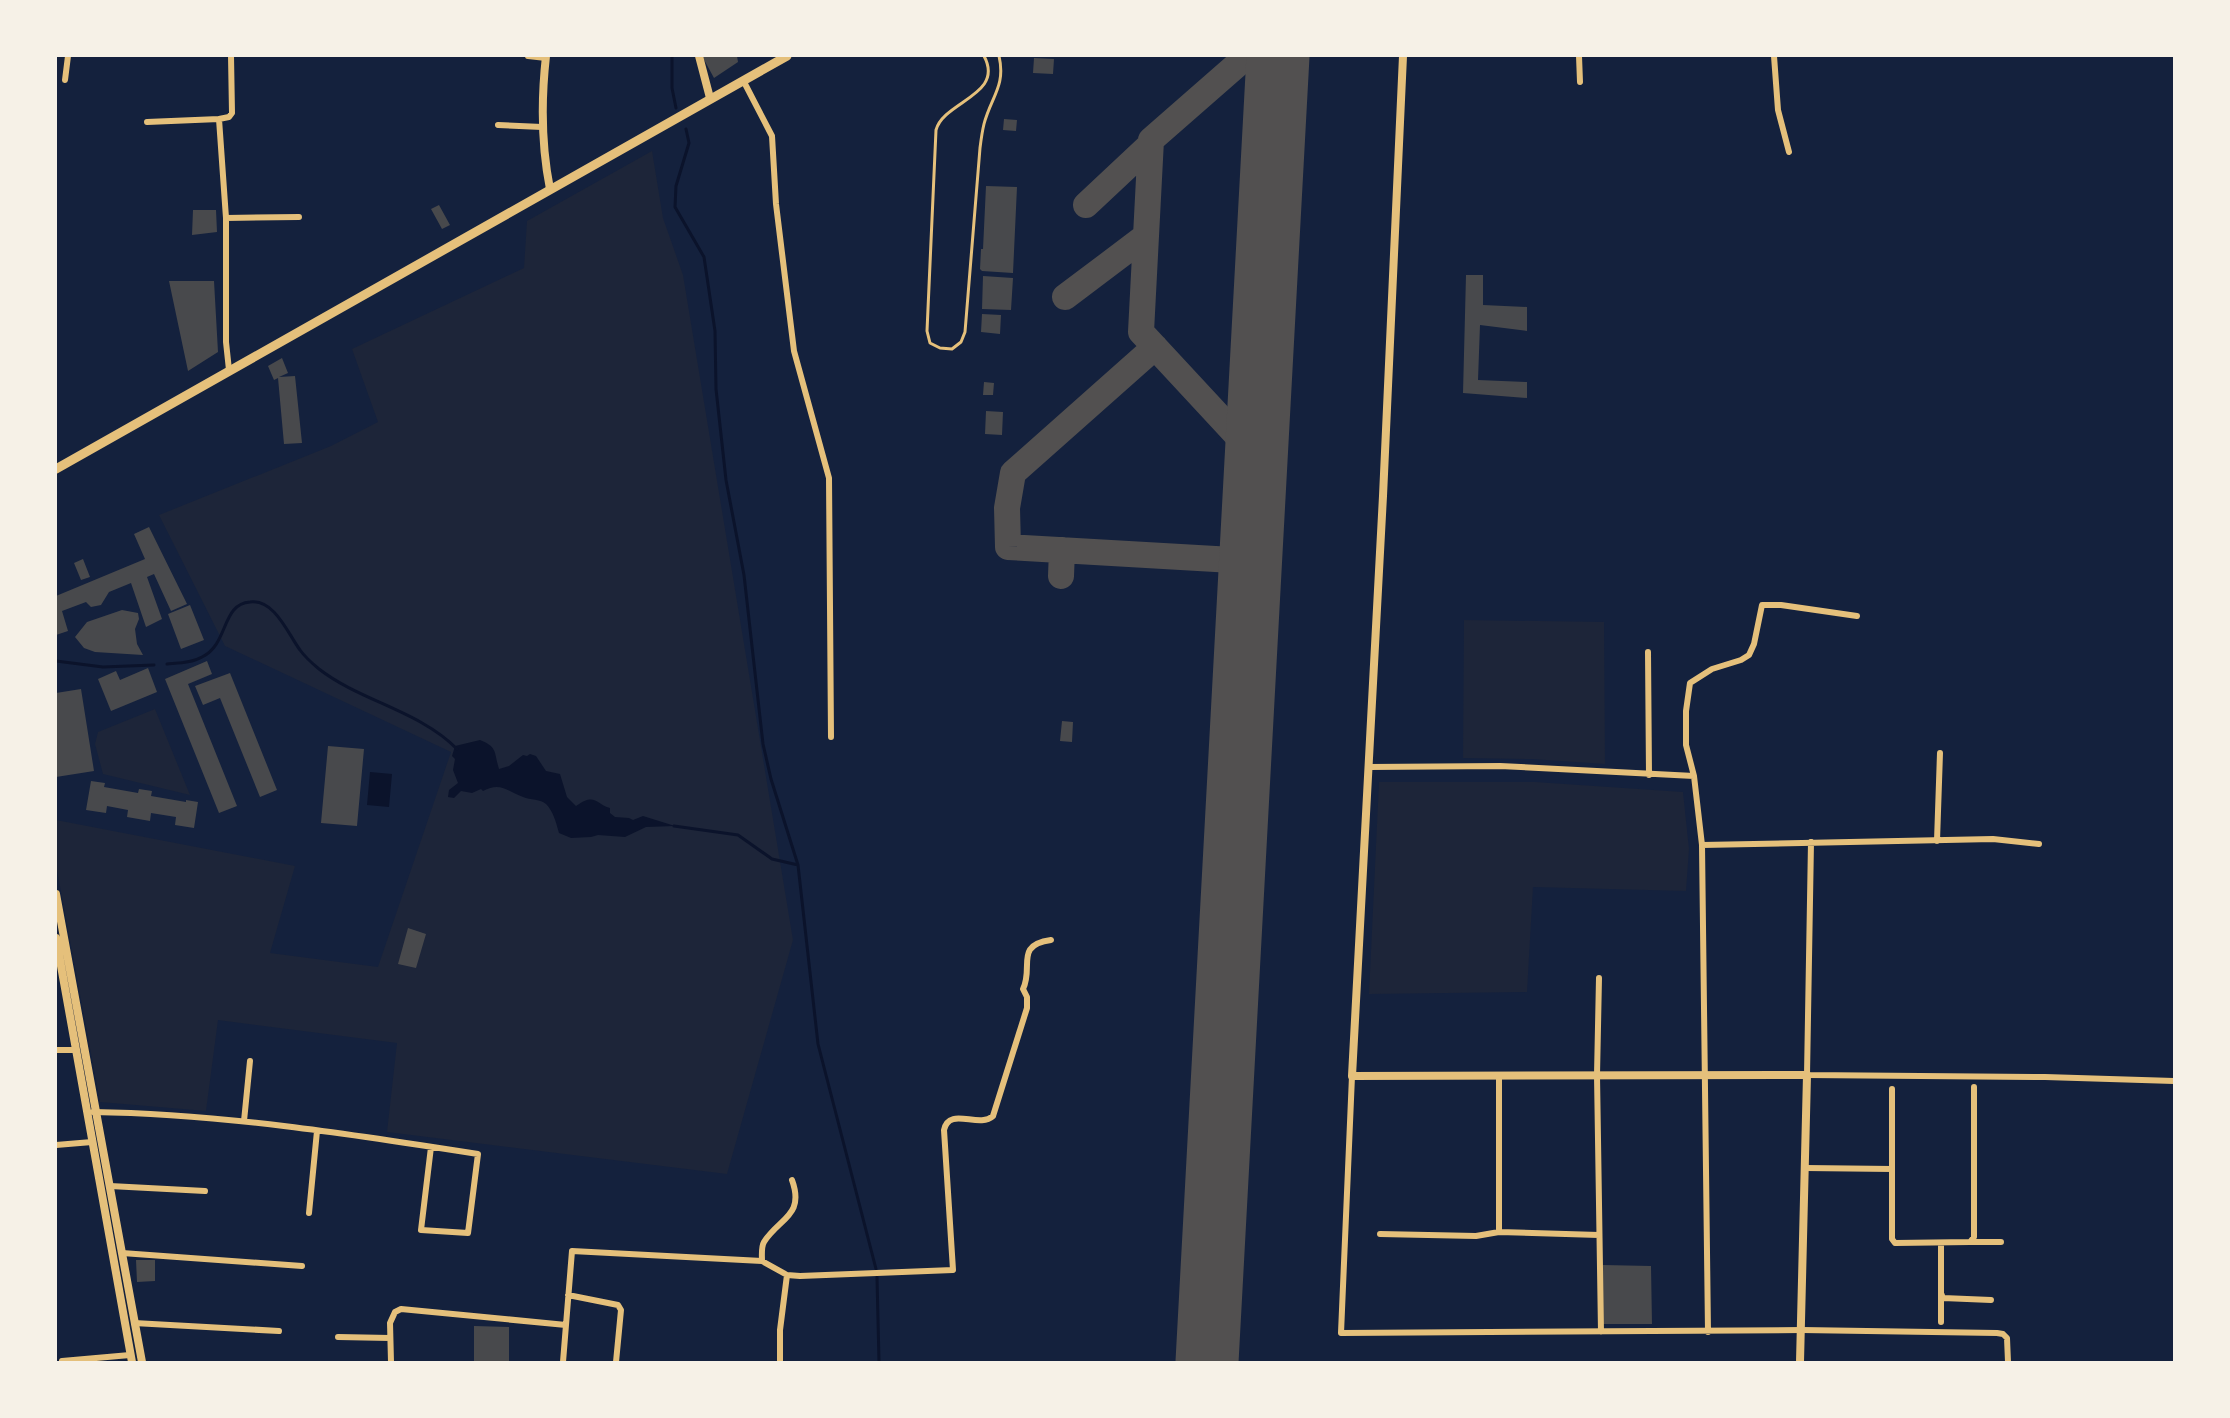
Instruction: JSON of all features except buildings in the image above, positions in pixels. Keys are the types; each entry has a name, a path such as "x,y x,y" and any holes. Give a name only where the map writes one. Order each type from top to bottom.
{"highway":[{"path":"56,469 786,56"}],"main road":[{"path":"56,894 91,1112 92,1142 112,1225 122,1252 142,1362"},
{"path":"56,938 76,1050 110,1186 112,1225 131,1359"},
{"path":"128,1340 137,1339"}],"street":[{"path":"65,80 68,56"},
{"path":"147,122 229,117 232,113 231,56"},
{"path":"528,56 546,57 541,99 544,157 550,189"},
{"path":"699,56 710,98"},
{"path":"1403,56 1341,1333 1802,1330 1996,1333 2007,1338 2008,1362"},
{"path":"1580,56 1580,81"},
{"path":"1774,56 1778,110 1789,152"},
{"path":"743,80 772,136 776,204 794,351 829,478 831,737"},
{"path":"219,119 226,218 226,342 229,370"},
{"path":"498,125 542,127"},
{"path":"226,218 299,218"},
{"path":"1708,1332 1702,845 1694,776 1686,746 1686,711 1690,683 1712,669 1741,660 1749,655 1754,644 1762,605 1781,605 1857,616"},
{"path":"1648,652 1649,775"},
{"path":"1937,841 1940,753"},
{"path":"1369,767 1500,766 1694,776"},
{"path":"1702,845 1993,839 2039,844"},
{"path":"1800,1362 1806,1168 1811,842"},
{"path":"563,1362 572,1251 762,1261 787,1275 827,1276 953,1270 945,1124 950,1119 956,1118 984,1121 993,1116 1027,1008 1027,997 1023,990 1026,984 1026,954 1031,947 1051,940"},
{"path":"1599,978 1597,1075 1601,1332"},
{"path":"56,1050 76,1050"},
{"path":"244,1121 250,1061"},
{"path":"1499,1232 1500,1075"},
{"path":"1352,1076 1807,1075 2045,1077 2175,1081"},
{"path":"1970,1242 1974,1238 1974,1087"},
{"path":"1892,1089 1892,1239 1895,1243 2001,1242"},
{"path":"91,1112 244,1121 431,1147 478,1154 468,1233 422,1230 431,1147"},
{"path":"309,1213 317,1131"},
{"path":"56,1145 92,1142"},
{"path":"1806,1168 1892,1168"},
{"path":"762,1261 764,1242 783,1223 795,1205 796,1191 792,1180"},
{"path":"110,1186 205,1191"},
{"path":"1380,1234 1476,1236 1499,1232 1599,1235"},
{"path":"1941,1243 1941,1322"},
{"path":"122,1252 302,1266"},
{"path":"780,1362 780,1330 787,1275"},
{"path":"1941,1293 1943,1298 1947,1299 1991,1300"},
{"path":"568,1295 618,1305 621,1310 616,1362"},
{"path":"390,1362 392,1316 401,1309 566,1324"},
{"path":"134,1323 279,1331"},
{"path":"338,1337 390,1338"},
{"path":"62,1360 131,1359"}],"lane":[{"path":"984,56 988,72 983,87 944,116 938,122 936,130 927,331 930,343 940,348 952,349 961,342 965,332 980,148 984,124 1001,79 1002,68 999,56"}],"shaded area":[{"path":"652,151 663,218 683,275 793,940 727,1174 387,1132 397,1043 218,1020 206,1111 100,1102 56,865 56,820 295,866 270,953 378,967 451,752 225,646 159,515 331,446 378,422 352,349 524,268 527,221"},
{"path":"1464,620 1604,622 1605,764 1531,759 1463,758"},
{"path":"155,709 190,795 103,774 95,744 98,732"},
{"path":"480,740 493,748 499,769 509,766 523,755 536,756 546,771 560,774 567,797 576,806 591,799 610,808 610,813 615,817 633,820 643,816 675,826 646,827 625,837 598,835 571,838 559,833 552,813 544,802 523,797 504,788 495,787 483,791 481,789 472,793 461,791 454,798 448,797 449,790 458,783 453,770 455,759 452,756 455,746"},
{"path":"370,772 392,774 389,807 367,805"},
{"path":"1379,782 1535,782 1683,792 1689,849 1686,891 1533,887 1527,992 1369,994"}],"waterway":[{"path":"672,56 672,88 676,108"},
{"path":"686,129 689,143 676,186 675,207 704,257 715,331 716,389 726,480 744,575 763,744 771,779 798,865 818,1044 876,1269"},
{"path":"167,664 189,662 202,657 217,643 234,610 241,604 259,603 274,612 302,653 319,669 353,690 426,725 457,749"},
{"path":"56,661 103,667 154,665"},
{"path":"674,826 738,835 772,859 798,865"},
{"path":"877,1277 879,1362"}],"taxiway":[{"path":"1247,56 1151,140 1141,332 1256,456"},
{"path":"1086,205 1150,145"},
{"path":"1065,297 1146,236"},
{"path":"1155,347 1013,473 1007,508 1008,547 1250,561"},
{"path":"1061,576 1062,550"}],"runway":[{"path":"1207,1362 1278,56"}]}
